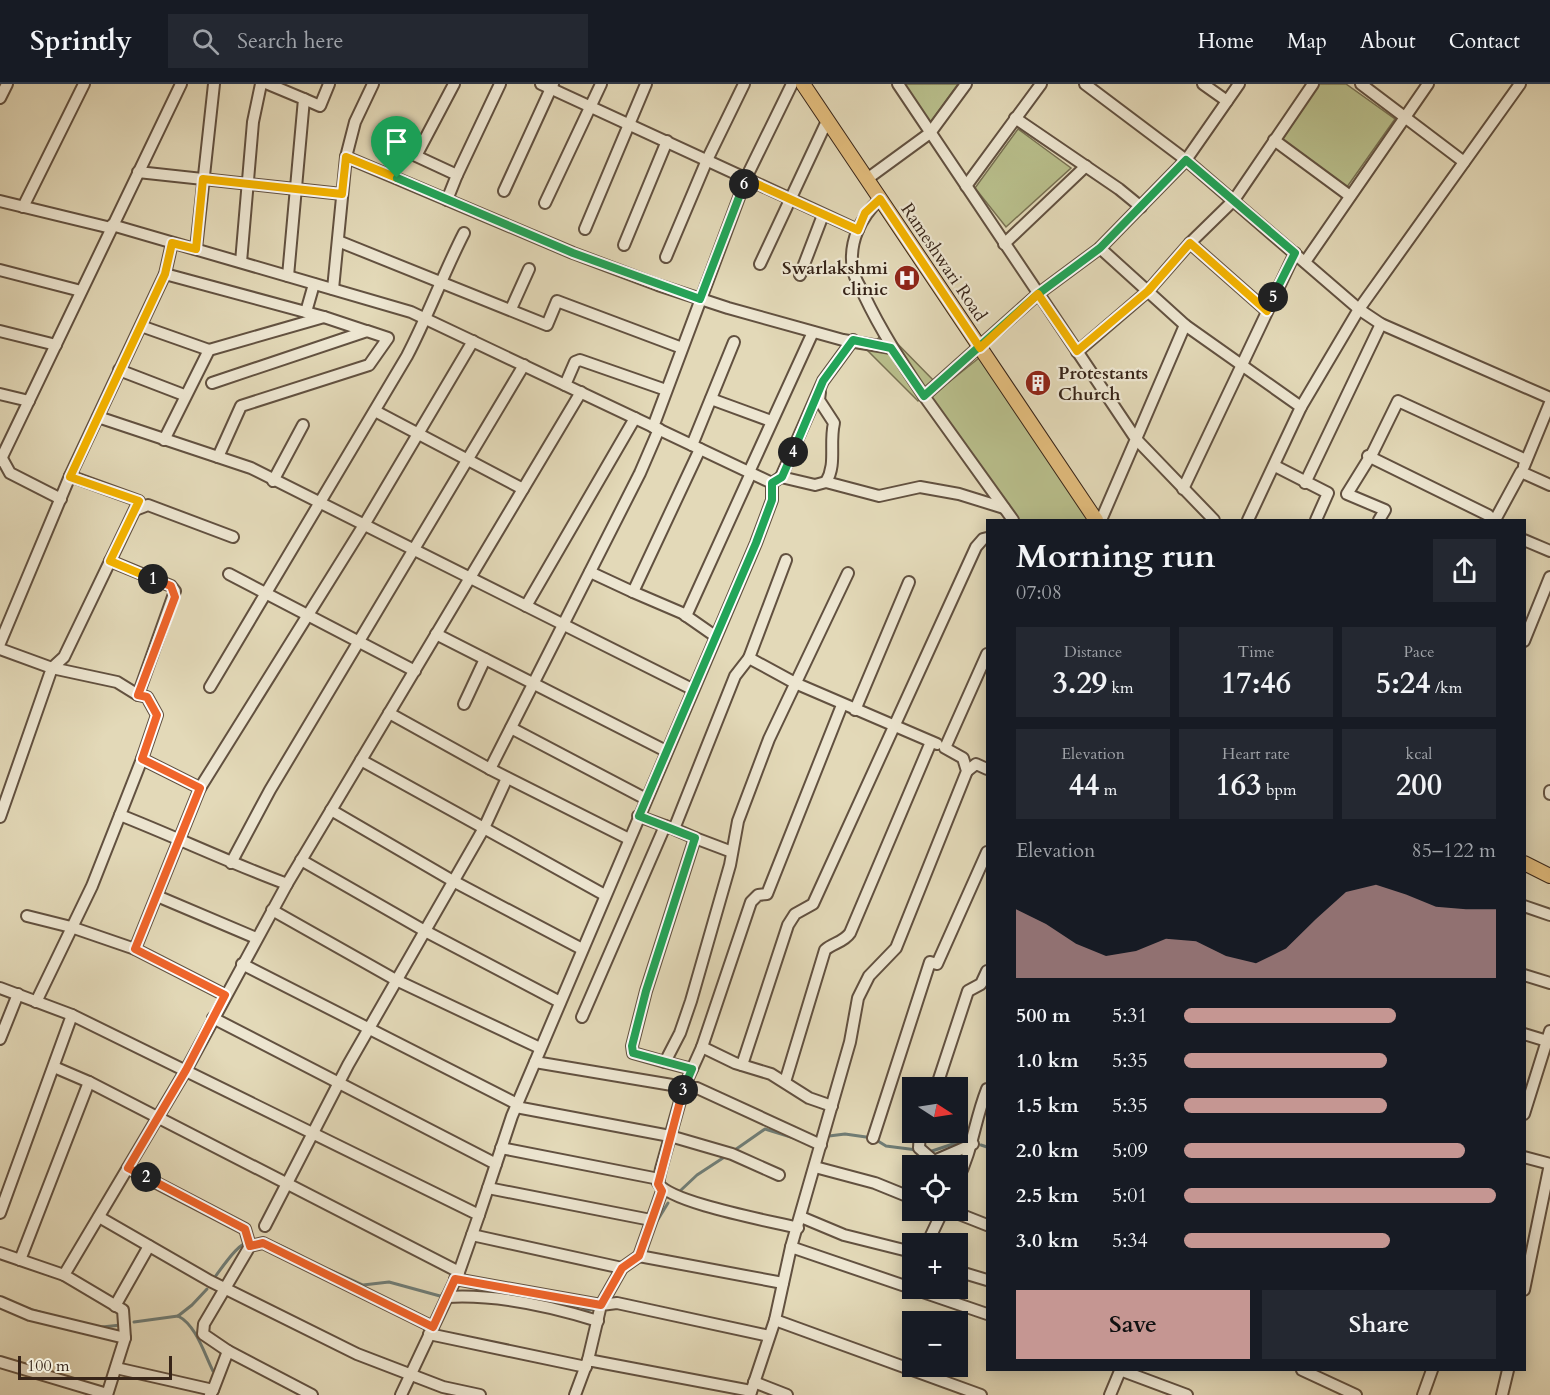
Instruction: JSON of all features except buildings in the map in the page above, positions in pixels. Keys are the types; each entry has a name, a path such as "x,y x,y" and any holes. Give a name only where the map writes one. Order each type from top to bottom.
{"main road":[{"name":"Rameshwari Road","path":"803,84 1095,519"},
{"path":"1526,864 1550,876"}],"street":[{"path":"0,98 7,84"},
{"path":"24,207 84,84"},
{"path":"61,499 10,473 1,457 181,84"},
{"path":"196,249 214,84"},
{"path":"241,262 253,122 261,84"},
{"path":"268,84 320,106 329,84"},
{"path":"333,289 346,157 355,122 373,84"},
{"path":"453,84 416,156 457,175"},
{"path":"447,200 500,84"},
{"path":"545,204 601,84"},
{"path":"585,229 646,84"},
{"path":"666,257 706,160 744,84"},
{"path":"490,769 640,474 666,390 746,179 792,84"},
{"path":"898,84 1136,439 1213,519"},
{"path":"867,179 930,133 966,84"},
{"path":"966,186 1041,84"},
{"path":"1084,84 1186,160 1359,309 1381,324 1550,398"},
{"path":"1203,84 1227,101"},
{"path":"924,396 1038,294 1100,248 1186,160 1239,84"},
{"path":"1077,351 1148,291 1190,243 1233,200 1313,84"},
{"path":"1361,84 1464,162"},
{"path":"1305,262 1428,84"},
{"path":"1248,519 1301,407 1359,309 1520,84"},
{"path":"504,191 548,85 858,230"},
{"path":"288,276 304,99"},
{"path":"1014,118 1086,166 1141,207"},
{"path":"760,264 788,199 827,121"},
{"path":"1274,140 1350,196"},
{"path":"624,245 668,141"},
{"path":"346,157 573,253 700,299 843,340 891,348"},
{"path":"1004,244 1086,166"},
{"path":"138,172 342,194"},
{"path":"880,199 865,213 858,230 854,244 853,271 891,348 1012,519"},
{"path":"0,201 196,249 411,312 750,472 777,480 815,485 826,482 879,496 920,487 959,494 1005,508"},
{"path":"800,275 823,215"},
{"path":"210,687 230,657 264,593 375,411 426,319 439,281 464,233"},
{"path":"338,241 547,325 557,301 682,348"},
{"path":"0,643 70,477 165,274 172,243"},
{"path":"1190,243 1267,311"},
{"path":"1100,248 1185,325 1301,407"},
{"path":"1183,489 1295,253"},
{"path":"511,309 529,268"},
{"path":"0,270 81,291"},
{"path":"165,274 324,317 388,338 369,365 242,406 218,457"},
{"path":"306,312 314,284"},
{"path":"141,326 208,350 324,317"},
{"path":"1305,483 1381,324"},
{"path":"1101,519 1185,325"},
{"path":"0,331 56,345"},
{"path":"212,383 367,331"},
{"path":"686,615 771,421 813,332"},
{"path":"401,1395 457,1276 516,1105 756,543 777,480 821,388 853,340"},
{"path":"135,949 200,788 364,525 473,341"},
{"path":"633,592 696,447 711,399 734,342"},
{"path":"164,440 208,350"},
{"path":"565,385 576,362 580,360 666,390"},
{"path":"231,863 270,790 524,365"},
{"path":"119,370 184,395"},
{"path":"821,388 819,400 834,423 830,447 834,464 826,482"},
{"path":"64,1275 186,1070 256,938 301,860 581,392"},
{"path":"0,394 29,401"},
{"path":"711,399 771,421"},
{"path":"1380,519 1385,510 1347,494 1398,401 1526,460"},
{"path":"1495,519 1521,472 1550,403"},
{"path":"375,411 523,489"},
{"path":"98,417 251,468 273,481 321,501 364,525 692,689"},
{"path":"526,606 635,418"},
{"path":"273,481 303,425"},
{"path":"1368,456 1493,519"},
{"path":"1275,466 1328,493 1316,519"},
{"path":"1521,472 1550,485"},
{"path":"0,817 52,668 64,657 139,501 70,477"},
{"path":"135,510 143,506 153,506 233,537"},
{"path":"742,1065 788,925 795,914 813,904 976,547 982,538 986,538"},
{"path":"1526,541 1550,550"},
{"path":"582,1017 735,676 749,658 786,560"},
{"path":"110,561 171,586 175,591 138,695"},
{"path":"590,572 686,615 715,636"},
{"path":"665,1062 680,1033 691,1001 742,811 769,739 848,573"},
{"path":"229,574 415,671"},
{"path":"1526,636 1550,577"},
{"path":"855,710 909,582"},
{"path":"436,634 666,751"},
{"path":"0,649 52,668 117,682 138,695 147,697 157,715 92,886 36,1002"},
{"path":"945,748 986,656"},
{"path":"749,658 795,683 945,748 963,758 967,771"},
{"path":"464,704 485,659"},
{"path":"843,705 767,894 758,895 751,902 702,1047 684,1087 658,1184 662,1191 688,1201 799,1222 902,1250"},
{"path":"389,713 507,778 629,839"},
{"path":"511,728 646,799"},
{"path":"784,1082 825,950 834,942 846,938 850,933 931,742"},
{"path":"142,759 200,788"},
{"path":"361,760 605,895"},
{"path":"752,1389 775,1320 791,1247 850,1042 858,998 869,976 896,948 967,771 976,764 986,769"},
{"path":"265,1226 338,1083 484,828 507,778"},
{"path":"331,810 453,881 582,949"},
{"path":"120,815 231,863 287,884"},
{"path":"639,816 732,852"},
{"path":"692,1069 633,1053 632,1046 646,991 695,838"},
{"path":"873,1138 930,962 937,964 986,854"},
{"path":"301,860 425,931 560,1002"},
{"path":"157,896 256,938"},
{"path":"1526,907 1550,915"},
{"path":"272,910 396,980 540,1048"},
{"path":"27,916 71,927 135,949 225,995"},
{"path":"242,964 516,1105 670,1136 732,1154 779,1175"},
{"path":"940,1077 968,991 981,984 986,973"},
{"path":"1526,976 1550,983"},
{"path":"0,988 72,1015 479,1215"},
{"path":"0,1039 18,994"},
{"path":"0,1213 72,1015"},
{"path":"213,1018 496,1164"},
{"path":"1526,1034 1548,1036 1526,1100"},
{"path":"702,1047 742,1065 771,1074 809,1098 832,1106"},
{"path":"535,1062 697,1088 802,1135 820,1140"},
{"path":"54,1066 286,1184 457,1276 600,1312"},
{"path":"20,1260 89,1082"},
{"path":"968,1156 973,1144 978,1111 986,1091"},
{"path":"922,1143 923,1151 934,1161 973,1144"},
{"path":"501,1148 659,1179"},
{"path":"1526,1158 1550,1164 1526,1280"},
{"path":"815,1167 875,1183 902,1194"},
{"path":"128,1168 245,1229 250,1246 204,1324 203,1334 228,1352 312,1395"},
{"path":"488,1188 651,1220"},
{"path":"575,1395 587,1364 600,1312 622,1268 639,1256 662,1191"},
{"path":"99,1217 226,1289 357,1354 442,1387 480,1395"},
{"path":"968,1218 986,1225"},
{"path":"472,1235 622,1268"},
{"path":"250,1246 263,1243 431,1330 587,1364 787,1395"},
{"path":"115,1306 149,1246"},
{"path":"791,1247 986,1314"},
{"path":"0,1253 64,1275 123,1310 125,1338 107,1395 0,1362"},
{"path":"639,1256 783,1283"},
{"path":"968,1274 986,1280"},
{"path":"447,1298 471,1296 600,1312 617,1303 770,1336"},
{"path":"0,1302 30,1315 125,1338"},
{"path":"775,1320 981,1395"},
{"path":"116,1368 211,1393 228,1352"},
{"path":"1110,1395 1120,1371"},
{"path":"1123,1371 1187,1395"},
{"path":"1304,1371 1356,1395"},
{"path":"1423,1395 1432,1371"},
{"path":"1502,1395 1508,1371"}],"green space":[{"path":"903,84 958,84 929,124"},
{"path":"1319,84 1346,84 1395,119 1347,187 1282,140"},
{"path":"1018,129 1071,168 1006,227 975,188"},
{"path":"885,331 936,383 918,401 867,350"},
{"path":"979,358 1089,519 1017,519 929,398"}],"waterway":[{"path":"732,1152 765,1129 794,1138"},
{"path":"813,1138 845,1134 873,1138 886,1146 917,1150"},
{"path":"929,1152 956,1143"},
{"path":"981,1145 986,1147"},
{"path":"680,1191 697,1175 726,1156"},
{"path":"657,1221 668,1203"},
{"path":"215,1277 235,1251 252,1240 273,1242 303,1257"},
{"path":"330,1270 363,1285 389,1282 440,1296"},
{"path":"178,1316 207,1289"},
{"path":"26,1308 46,1314"},
{"path":"582,1311 594,1309"},
{"path":"134,1322 178,1316 195,1333 213,1371"},
{"path":"102,1327 121,1325"}],"place":[{"name":"Swarlakshmi clinic","path":"907,278"},
{"name":"Protestants Church","path":"1038,383"}],"route":[{"path":"397,178 346,157 342,194 203,179 196,249 172,243 165,274 70,477 139,501 110,561 171,586 175,591 175,597 138,695 147,697 157,715 142,759 200,788 135,949 225,995 186,1070 128,1168 245,1229 250,1246 263,1243 433,1327 455,1279 593,1306 601,1305 622,1268 639,1256 662,1191 658,1184 661,1169 684,1087 692,1069 644,1054 633,1053 632,1046 646,991 695,838 639,816 756,543 772,500 772,483 782,477 823,381 853,340 891,348 924,396 980,348 1038,294 1100,248 1186,160 1295,253 1267,311 1190,243 1148,291 1077,351 1038,294 980,348 880,199 865,213 858,230 746,179 700,299 573,253 397,178"}]}
